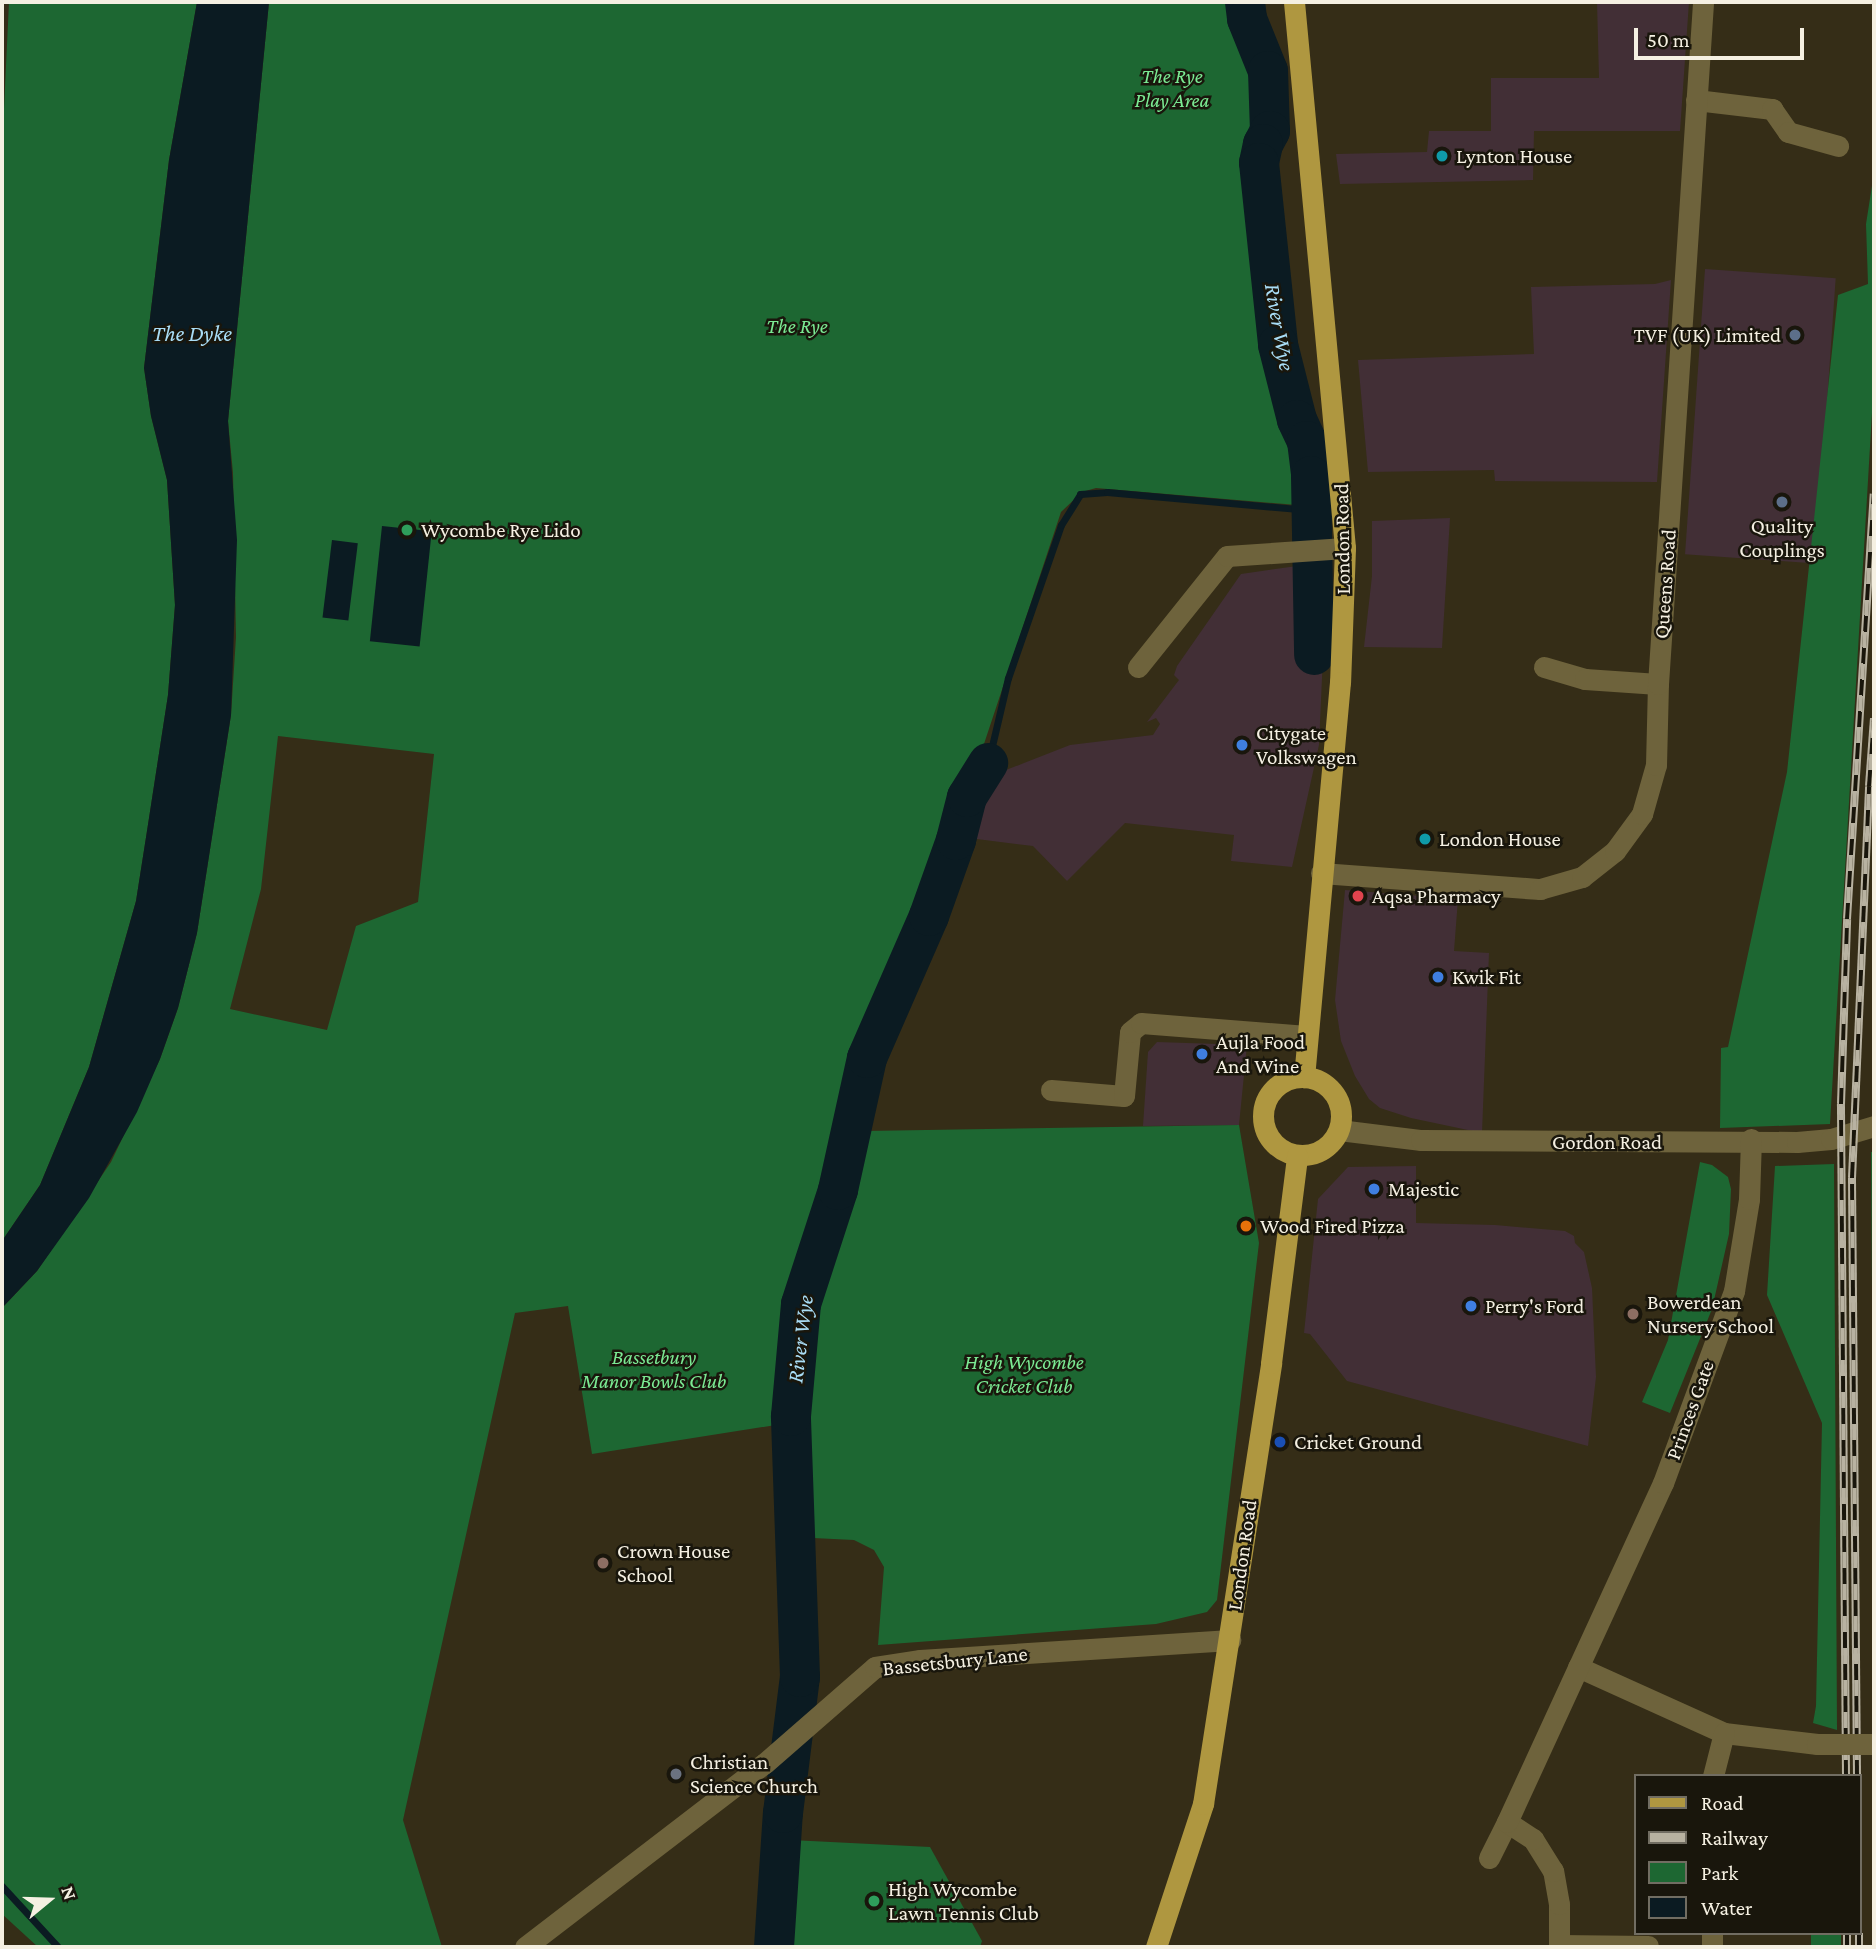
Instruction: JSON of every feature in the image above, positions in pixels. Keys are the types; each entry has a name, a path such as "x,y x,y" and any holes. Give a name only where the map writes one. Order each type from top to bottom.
{"main road":[{"name":"London Road","path":"1294,2 1346,548 1340,682 1304,1077"},
{"path":"1304,1077 1318,1080 1337,1098 1341,1119 1339,1130 1322,1150 1297,1156 1277,1147 1268,1136 1262,1116 1270,1093 1279,1084 1304,1077"},
{"name":"London Road","path":"1156,1947 1203,1804 1230,1640 1297,1156"}],"street":[{"name":"Queens Road","path":"1321,873 1540,889 1583,877 1615,850 1642,814 1656,765 1658,684 1703,2"},
{"path":"1696,100 1772,109 1788,132 1838,146"},
{"path":"1138,667 1227,556 1346,548"},
{"path":"1544,667 1585,679 1658,684"},
{"path":"1051,1090 1124,1096 1129,1032 1141,1023 1306,1036"},
{"name":"Gordon Road","path":"1339,1130 1422,1140 1751,1139 1797,1142 1830,1139 1874,1126"},
{"name":"Princes Gate","path":"1489,1858 1663,1483 1734,1291 1749,1199 1751,1139"},
{"name":"Bassetsbury Lane","path":"525,1947 765,1763 875,1667 920,1660 1230,1640"},
{"path":"1578,1667 1724,1733 1816,1744 1874,1744"},
{"path":"1714,1774 1724,1733"},
{"path":"1507,1822 1534,1839 1553,1871 1559,1904 1559,1946 1648,1946"}],"shaded area":[{"path":"1597,2 1689,2 1680,131 1534,131 1533,180 1340,184 1336,154 1427,152 1429,131 1491,131 1491,78 1599,78"},
{"path":"1705,269 1836,278 1816,563 1685,554"},
{"path":"1671,280 1657,482 1495,481 1494,470 1368,472 1358,360 1534,354 1531,287 1655,284"},
{"path":"1450,518 1442,648 1364,647 1372,576 1372,521"},
{"path":"1297,566 1327,566 1319,745 1292,867 1231,861 1234,835 1125,823 1067,881 1033,846 969,838 979,812 980,797 1001,772 1070,745 1153,735 1160,724 1156,718 1147,722 1179,680 1174,675 1177,666 1241,574"},
{"path":"1345,890 1458,899 1454,951 1489,953 1482,1133 1411,1118 1380,1108 1369,1099 1355,1076 1341,1041 1335,1000"},
{"path":"1157,1042 1247,1045 1239,1125 1143,1126 1148,1052"},
{"path":"1416,1166 1416,1223 1495,1225 1565,1231 1574,1236 1575,1243 1584,1252 1592,1288 1596,1377 1588,1446 1347,1381 1310,1334 1304,1333 1318,1199 1348,1167"}],"green space":[{"path":"9,2 197,2 169,160 144,368 151,416 167,480 175,605 168,695 136,901 89,1067 40,1185 2,1241 2,151"},
{"name":"The Rye","path":"269,2 1248,2 1256,55 1263,259 1280,365 1293,408 1297,445 1297,505 1096,488 1082,492 1061,512 977,765 968,765 962,789 945,822 944,843 852,1077 833,1171 809,1233 783,1336 782,1424 592,1454 568,1306 515,1313 403,1820 442,1947 38,1947 2,1914 2,1308 37,1271 111,1162 160,1059 178,1008 197,933 231,715 236,637 233,473 228,421","holes":["278,736 434,754 418,902 356,926 327,1030 230,1009 261,889"]},
{"path":"1874,173 1874,379 1830,1124 1720,1128 1721,1048 1728,1047 1787,772 1838,295 1868,284 1866,224"},
{"name":"High Wycombe Cricket Club","path":"1239,1125 1259,1243 1217,1600 1207,1612 1156,1624 878,1645 884,1567 874,1550 854,1540 813,1538 804,1416 805,1361 813,1311 839,1240 836,1237 865,1131"},
{"path":"1871,1152 1874,1152 1874,1563"},
{"path":"1700,1162 1712,1165 1728,1177 1731,1189 1729,1234 1712,1309 1670,1413 1642,1402 1668,1340"},
{"path":"1834,1164 1837,1730 1813,1723 1816,1706 1822,1423 1767,1295 1775,1166"},
{"name":"High Wycombe Lawn Tennis Club","path":"791,1840 930,1847 982,1941 980,1947 786,1947"},
{"path":"1811,1935 1841,1935 1841,1947 1811,1947"}],"water":[{"name":"The Dyke","path":"197,2 269,2 228,421 237,540 231,715 197,933 178,1008 160,1059 137,1112 89,1198 37,1271 2,1308 2,1241 40,1185 89,1067 136,901 168,695 175,605 167,480 151,416 144,368 169,160"},
{"path":"382,526 432,531 420,647 370,641"},
{"path":"332,540 358,543 348,621 322,617"}],"waterway":[{"name":"River Wye","path":"1245,2 1247,19 1268,71 1270,131 1263,144 1259,163 1278,345 1297,420 1307,441 1311,476 1314,655"},
{"path":"988,763 1008,678 1061,525 1080,494 1107,492 1310,510"},
{"name":"River Wye","path":"774,1947 783,1813 800,1677 791,1416 801,1304 838,1190 867,1058 929,916 956,840 967,797 988,763"},
{"path":"2,1886 58,1947"}],"railway":[{"path":"1846,1774 1841,1104 1847,919 1874,494"},
{"path":"1857,1774 1852,1178 1874,718"},
{"path":"1847,1935 1847,1947"},
{"path":"1859,1935 1859,1947"}],"place":[{"name":"Lynton House","path":"1442,156"},
{"name":"TVF (UK) Limited","path":"1795,335"},
{"name":"Quality Couplings","path":"1782,502"},
{"name":"Wycombe Rye Lido","path":"407,530"},
{"name":"Citygate Volkswagen","path":"1242,745"},
{"name":"London House","path":"1425,839"},
{"name":"Aqsa Pharmacy","path":"1358,896"},
{"name":"Kwik Fit","path":"1438,977"},
{"name":"Aujla Food And Wine","path":"1202,1054"},
{"name":"Majestic","path":"1374,1189"},
{"name":"Wood Fired Pizza","path":"1246,1226"},
{"name":"Perry's Ford","path":"1471,1306"},
{"name":"Bowerdean Nursery School","path":"1633,1314"},
{"name":"Cricket Ground","path":"1280,1442"},
{"name":"Crown House School","path":"603,1563"},
{"name":"Christian Science Church","path":"676,1774"},
{"name":"High Wycombe Lawn Tennis Club","path":"874,1901"}],"park label":[{"name":"The Rye Play Area","path":"1172,88"},
{"name":"Bassetbury Manor Bowls Club","path":"654,1369"}]}
